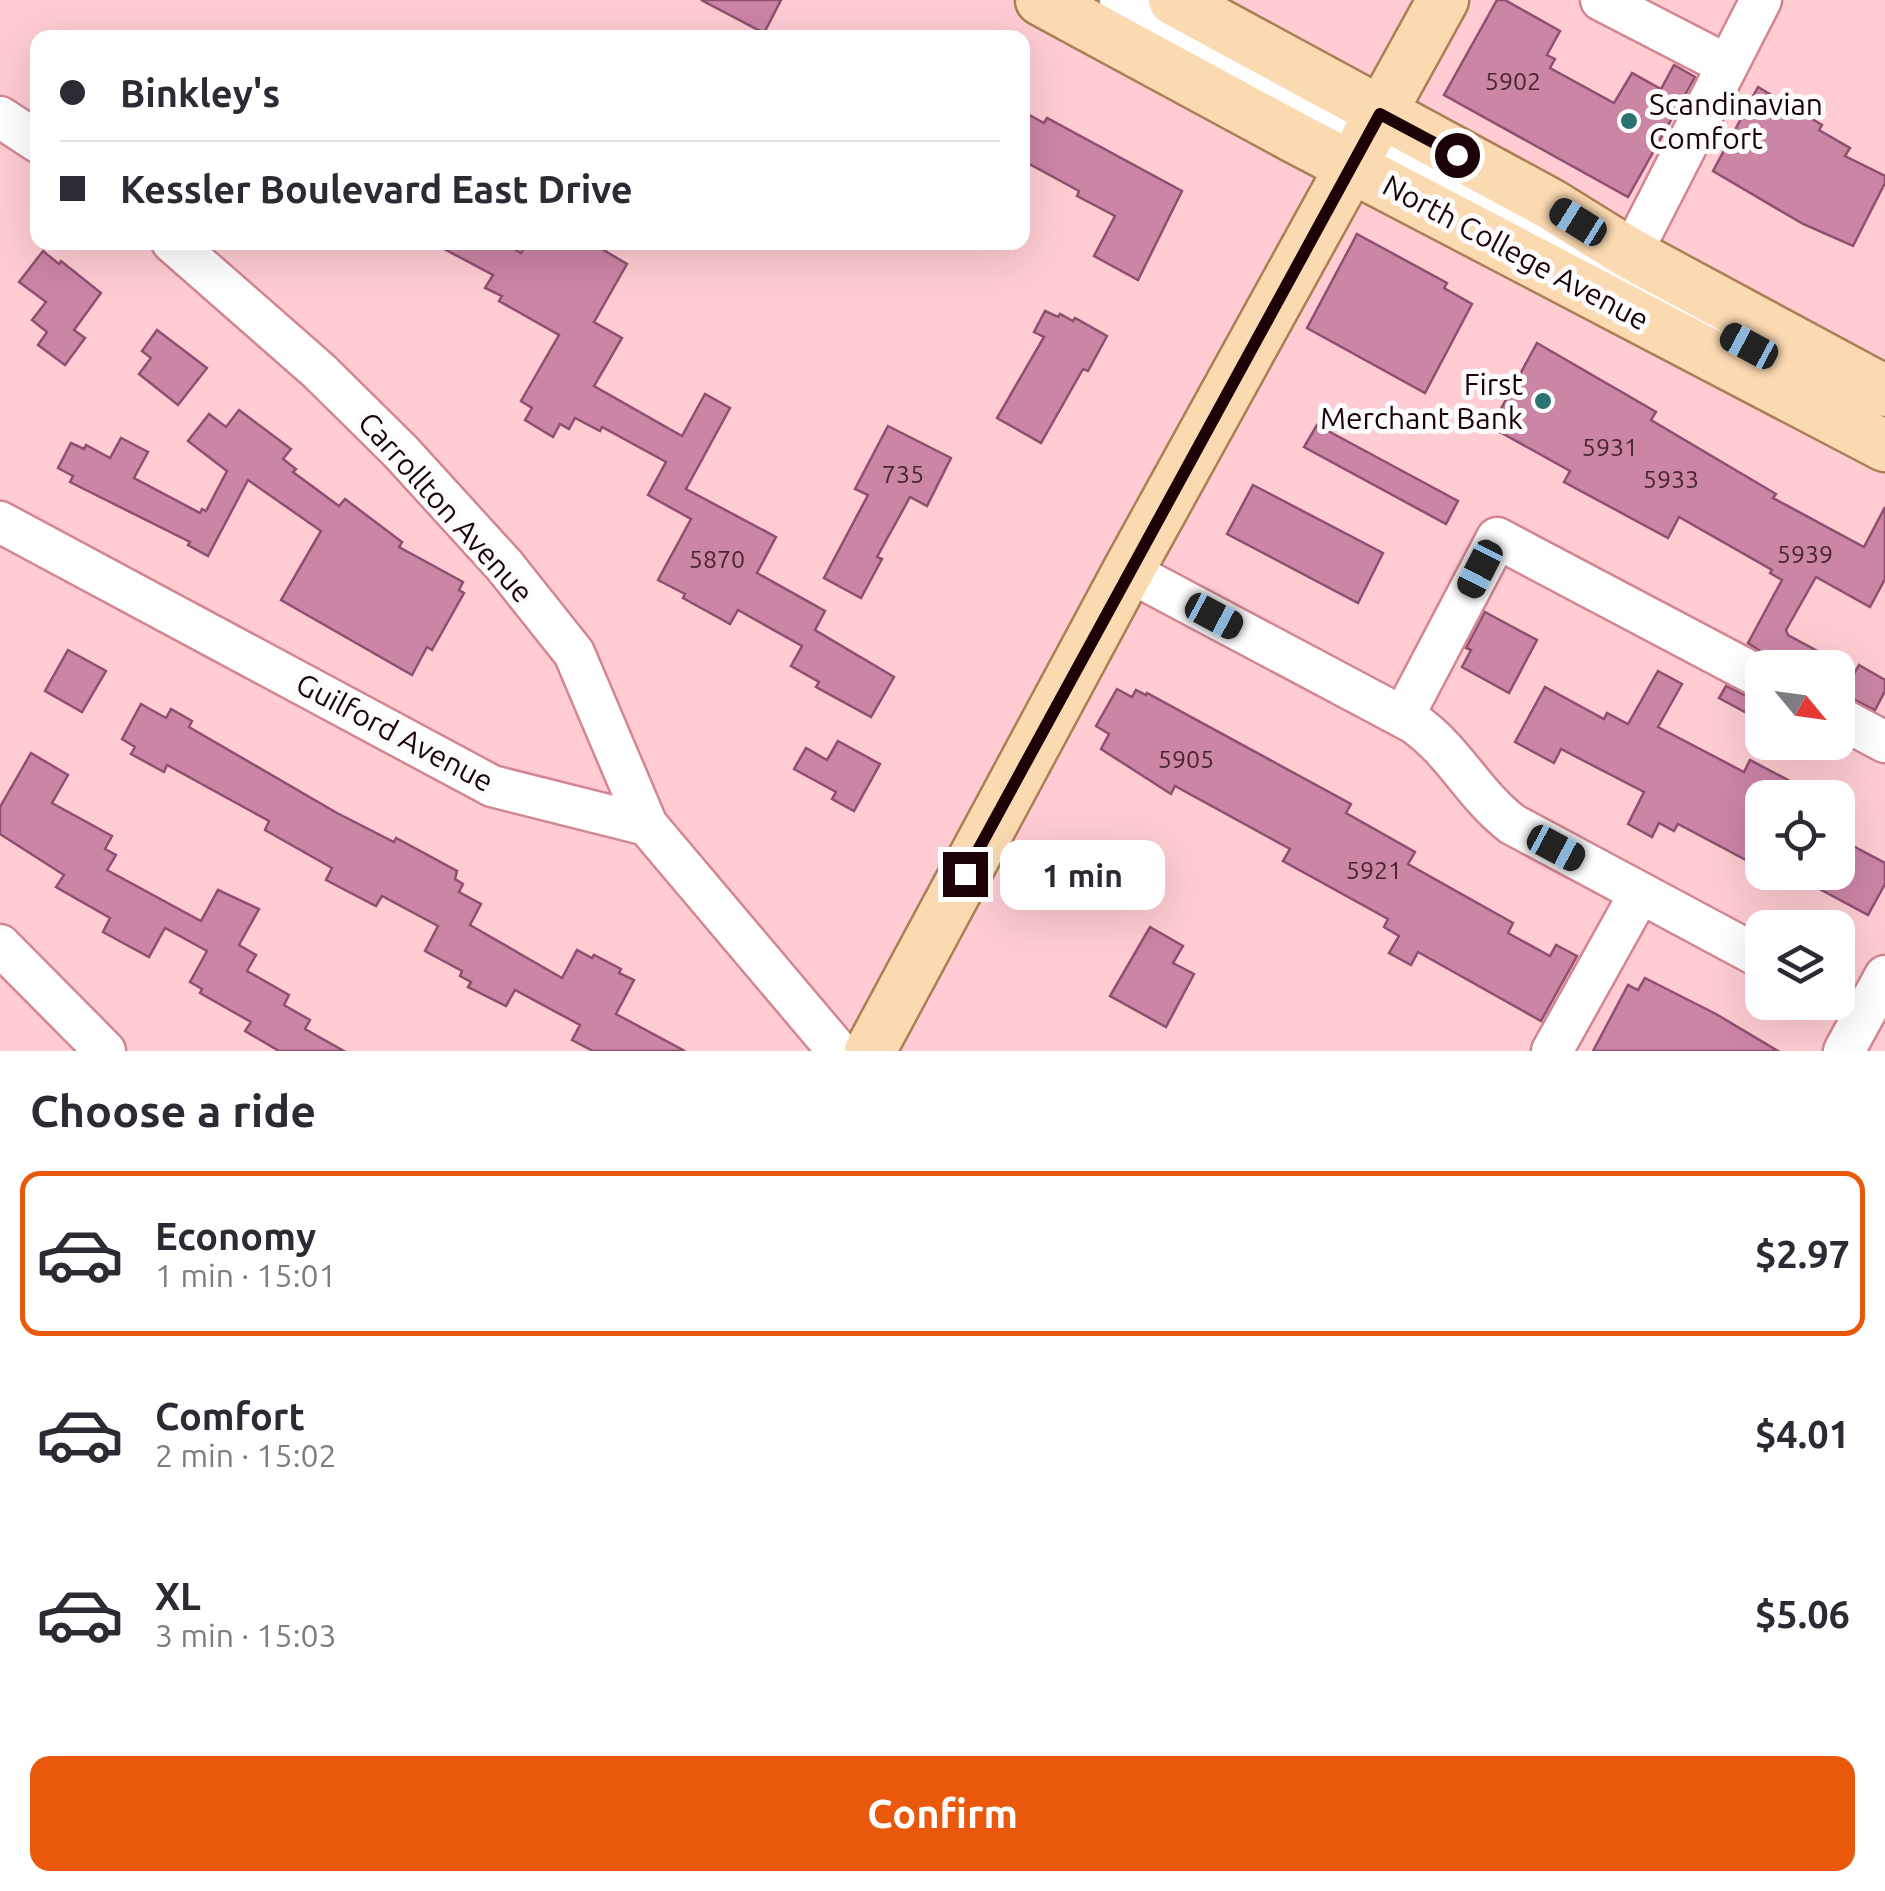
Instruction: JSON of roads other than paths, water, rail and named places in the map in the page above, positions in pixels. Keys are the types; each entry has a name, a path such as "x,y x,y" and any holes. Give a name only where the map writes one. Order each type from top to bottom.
{"main road":[{"name":"North College Avenue","path":"1042,0 1366,140 1552,205 1630,254 1885,391"},
{"path":"870,1051 1128,571 1443,0"},
{"name":"North College Avenue","path":"1141,3 1885,446"}],"street":[{"name":"North College Avenue","path":"1071,0 1141,3"},
{"path":"1602,0 1727,65"},
{"path":"1630,254 1761,0"},
{"path":"0,117 30,137"},
{"name":"North College Avenue","path":"1366,140 1885,418"},
{"name":"Carrollton Avenue","path":"181,250 374,424 528,594 574,653 648,825"},
{"name":"Guilford Avenue","path":"0,522 492,786 648,825"},
{"path":"1403,716 1497,538 1745,669"},
{"path":"1128,571 1403,716 1434,738 1487,803 1512,824 1745,949"},
{"path":"1855,726 1885,742"},
{"path":"648,825 838,1051"},
{"path":"1552,1051 1640,893"},
{"path":"0,945 105,1051"},
{"path":"1844,1051 1885,976"}],"place":[{"name":"Scandinavian Comfort","path":"1629,121"},
{"name":"First Merchant Bank","path":"1543,401"}]}
